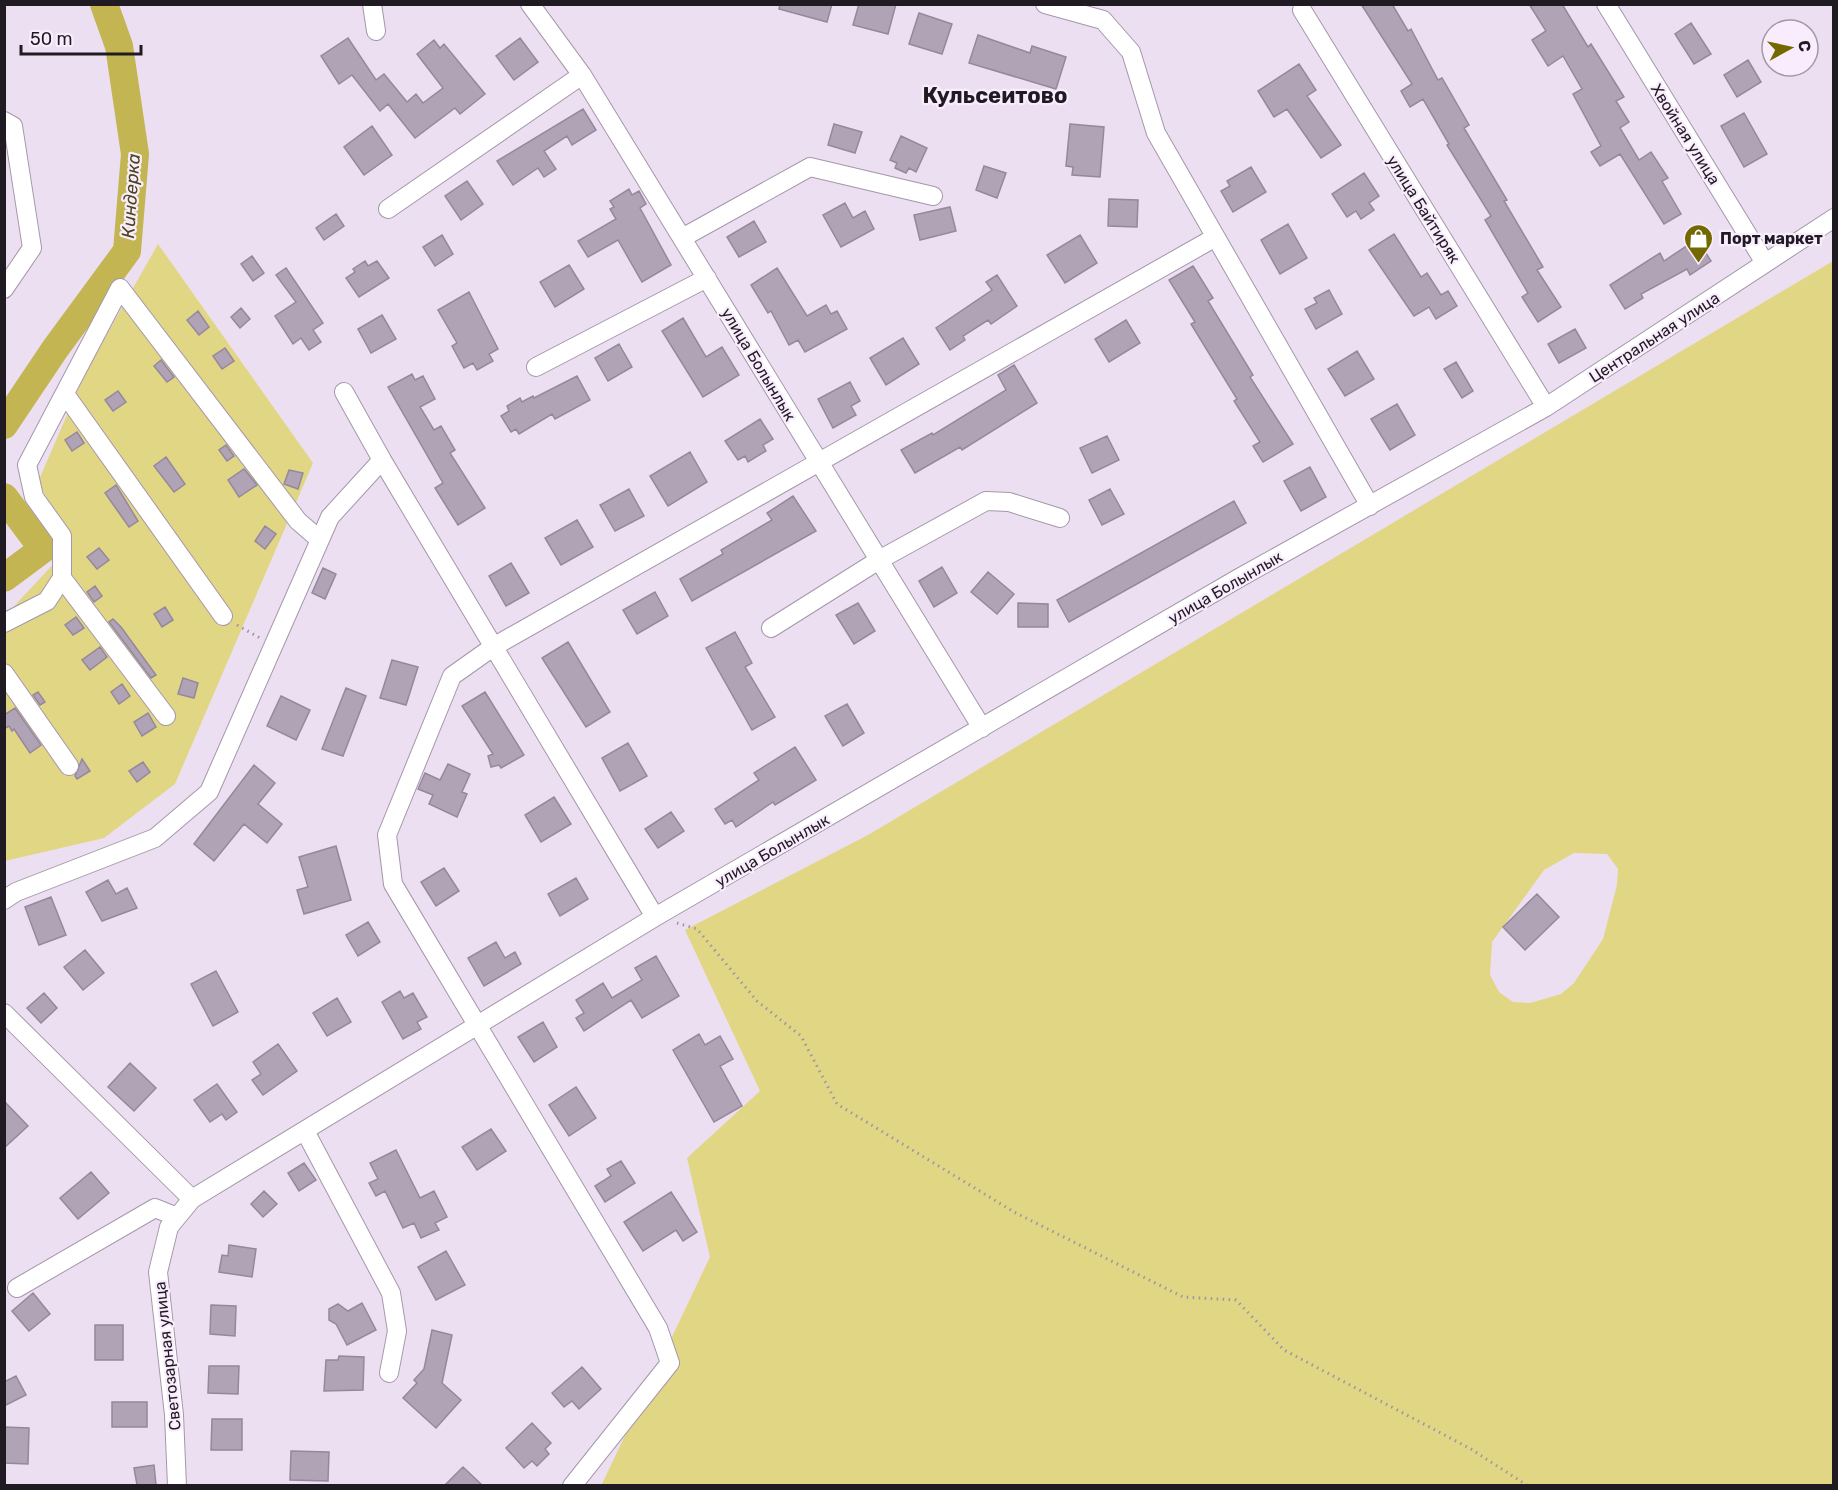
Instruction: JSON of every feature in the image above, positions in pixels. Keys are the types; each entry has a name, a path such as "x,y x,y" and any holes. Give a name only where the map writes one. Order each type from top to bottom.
{"street":[{"path":"372,4 376,31"},
{"name":"улица Болынлык","path":"530,4 582,75 982,728"},
{"path":"1045,4 1103,20 1131,52 1156,133 1214,238 1370,506"},
{"name":"Хвойная улица","path":"1606,4 1765,263"},
{"name":"улица Байтиряк","path":"1302,10 1546,407"},
{"path":"388,209 582,75"},
{"path":"4,121 13,126 32,248 4,289"},
{"path":"682,238 810,167 933,196"},
{"name":"Центральная улица","path":"1471,451 1546,407 1833,218"},
{"path":"572,1485 670,1363 658,1328 393,884 387,835 452,676 493,647 1214,238"},
{"path":"536,367 707,278"},
{"path":"4,623 47,601 62,578 62,536 34,497 27,465 120,288 298,520 320,540"},
{"path":"344,392 382,460 655,917"},
{"path":"65,394 223,616"},
{"name":"улица Болынлык","path":"478,1026 655,917 1239,578 1471,451"},
{"path":"4,900 16,892 155,838 209,792 330,517 382,460"},
{"path":"771,628 879,560 986,501 1009,502 1060,518"},
{"path":"62,578 166,716"},
{"path":"4,673 69,766"},
{"path":"4,1013 192,1199"},
{"name":"Светозарная улица","path":"177,1485 174,1415 158,1272 169,1227 192,1199 478,1026"},
{"path":"305,1131 391,1293 397,1331 389,1373"},
{"path":"17,1288 155,1208 177,1217"}],"path":[{"path":"655,917 697,928 757,1000 801,1036 837,1104 1014,1212 1183,1297 1236,1300 1284,1350 1471,1449 1528,1485"}],"shaded area":[{"path":"158,244 313,463 175,784 104,838 5,861 4,617 72,544 38,482 86,371"},
{"path":"1833,261 1833,1485 601,1486 710,1257 687,1158 760,1091 685,930 868,835","holes":["1574,853 1607,854 1618,869 1617,885 1603,939 1574,983 1561,994 1530,1003 1513,1002 1499,992 1490,975 1492,942 1544,870"]}],"building":[{"path":"780,4 832,4 827,22 779,9"},
{"path":"859,4 896,4 888,34 853,25"},
{"path":"1361,4 1392,4 1408,31 1411,29 1438,80 1442,78 1469,125 1464,128 1507,200 1504,201 1543,267 1537,270 1561,307 1538,322 1522,297 1528,293 1485,220 1491,216 1447,145 1449,144 1423,99 1410,107 1401,91 1412,84"},
{"path":"1529,4 1562,4 1588,47 1591,44 1624,97 1616,101 1629,122 1620,128 1639,160 1651,152 1668,178 1662,181 1681,214 1664,224 1620,154 1600,166 1591,152 1601,146 1573,94 1582,89 1563,56 1548,66 1532,40 1546,31"},
{"path":"919,13 952,24 942,54 909,44"},
{"path":"1691,23 1711,54 1694,64 1675,34"},
{"path":"978,35 1030,53 1032,46 1066,57 1056,89 969,63"},
{"path":"348,38 376,80 384,74 407,102 416,94 423,103 443,88 417,54 434,40 440,48 444,44 485,94 460,114 455,108 415,138 388,104 380,111 352,75 339,84 321,56"},
{"path":"520,38 538,62 514,80 496,56"},
{"path":"1748,60 1761,82 1737,97 1724,75"},
{"path":"1299,64 1316,90 1307,96 1341,145 1321,158 1287,109 1274,117 1258,91"},
{"path":"583,109 596,130 572,145 567,136 544,151 556,169 544,177 538,168 513,185 497,161"},
{"path":"1744,113 1767,154 1744,167 1721,126"},
{"path":"834,124 862,132 855,153 828,145"},
{"path":"1070,124 1104,127 1100,177 1072,175 1073,167 1066,166"},
{"path":"372,126 392,155 364,175 344,147"},
{"path":"901,136 927,148 916,172 909,168 906,173 895,168 897,163 890,160"},
{"path":"984,166 1006,173 997,198 976,190"},
{"path":"1251,167 1266,192 1233,212 1221,191 1230,186 1227,181"},
{"path":"1364,173 1379,196 1369,203 1374,210 1361,219 1356,211 1347,217 1332,194"},
{"path":"467,181 483,204 461,220 445,196"},
{"path":"629,189 632,195 639,191 646,204 640,208 671,265 642,282 618,240 588,257 578,241 616,219 610,209 614,207 610,201"},
{"path":"1109,199 1138,200 1137,227 1108,226"},
{"path":"845,203 853,218 865,211 874,229 841,247 823,215"},
{"path":"950,207 956,231 920,240 914,215"},
{"path":"336,214 344,226 324,240 316,228"},
{"path":"754,221 766,242 739,257 727,237"},
{"path":"1288,224 1307,258 1280,274 1261,240"},
{"path":"1394,234 1421,277 1427,273 1441,295 1448,291 1457,306 1436,319 1429,307 1414,316 1369,250"},
{"path":"442,235 453,254 435,266 423,247"},
{"path":"1080,235 1097,263 1065,283 1047,255"},
{"path":"1697,239 1711,261 1690,275 1687,269 1641,294 1643,298 1625,309 1610,285 1660,253 1664,261"},
{"path":"252,256 264,273 253,281 241,264"},
{"path":"365,261 368,266 377,261 389,278 359,297 346,278 355,272 353,269"},
{"path":"569,265 584,289 555,307 540,282"},
{"path":"1193,266 1213,298 1208,301 1253,375 1250,377 1293,444 1263,462 1253,446 1260,442 1234,401 1237,399 1191,324 1195,322 1169,280"},
{"path":"286,268 323,323 313,330 321,342 309,350 301,338 293,344 275,316 296,302 276,275"},
{"path":"777,268 807,316 826,305 831,314 837,311 847,329 805,352 798,340 789,345 771,311 768,313 751,285"},
{"path":"997,275 1017,306 991,324 988,320 963,336 965,340 950,350 936,328 992,290 986,282"},
{"path":"1329,290 1342,314 1316,329 1305,309 1317,303 1314,298"},
{"path":"469,292 498,349 489,354 493,361 477,370 473,363 464,368 452,346 457,343 438,310"},
{"path":"241,308 250,319 240,328 231,317"},
{"path":"198,311 209,327 199,335 187,320"},
{"path":"382,315 396,339 371,353 358,329"},
{"path":"683,318 706,357 722,347 739,375 703,397 662,331"},
{"path":"1126,320 1140,343 1109,362 1095,339"},
{"path":"1575,329 1586,348 1559,363 1548,344"},
{"path":"903,338 919,364 886,385 870,358"},
{"path":"619,344 632,367 608,381 595,358"},
{"path":"225,348 234,361 222,369 213,356"},
{"path":"1357,351 1374,379 1345,396 1328,369"},
{"path":"161,360 174,377 167,382 154,366"},
{"path":"1456,362 1473,391 1462,398 1444,369"},
{"path":"1014,365 1037,403 962,450 960,447 915,473 901,450 932,433 933,435 1006,390 998,375"},
{"path":"412,374 415,380 423,376 435,399 420,407 434,430 441,426 455,450 450,453 485,508 458,525 435,488 443,483 388,387"},
{"path":"577,376 590,400 555,419 552,414 519,434 516,429 511,432 501,416 509,411 507,406 520,398 522,402 533,396 534,398"},
{"path":"850,382 860,401 851,406 856,415 833,428 818,399"},
{"path":"118,391 126,402 113,411 105,400"},
{"path":"1397,404 1415,435 1390,450 1371,419"},
{"path":"760,419 773,439 763,445 766,451 748,462 745,456 738,460 725,441"},
{"path":"77,432 84,443 72,451 65,440"},
{"path":"1107,436 1119,460 1092,473 1080,448"},
{"path":"226,445 234,456 227,461 219,450"},
{"path":"690,452 707,482 668,506 650,476"},
{"path":"166,457 185,484 174,492 154,466"},
{"path":"1310,467 1326,497 1301,511 1284,481"},
{"path":"244,469 257,485 239,497 228,480"},
{"path":"289,470 303,473 298,489 284,484"},
{"path":"116,485 138,521 129,527 105,493"},
{"path":"629,489 644,516 615,531 600,505"},
{"path":"1110,489 1124,514 1102,525 1089,500"},
{"path":"793,496 816,531 692,601 680,579 723,554 721,550 772,520 767,513"},
{"path":"1234,501 1246,523 1069,622 1057,600"},
{"path":"577,520 593,547 561,565 545,538"},
{"path":"265,526 276,534 265,549 255,541"},
{"path":"99,548 109,560 97,569 87,557"},
{"path":"511,563 529,593 506,606 489,576"},
{"path":"942,567 957,593 934,607 919,581"},
{"path":"323,568 336,574 325,599 312,593"},
{"path":"988,572 1014,594 997,614 971,592"},
{"path":"95,586 102,596 94,602 87,592"},
{"path":"655,592 668,616 637,634 623,610"},
{"path":"858,603 875,631 854,644 836,615"},
{"path":"1018,603 1048,604 1048,627 1018,627"},
{"path":"165,607 173,620 162,627 154,614"},
{"path":"76,617 84,628 73,635 65,625"},
{"path":"113,619 156,675 151,678 109,622"},
{"path":"735,632 752,663 745,667 775,717 752,730 706,648"},
{"path":"568,642 610,712 586,727 542,658"},
{"path":"100,647 107,657 90,670 82,660"},
{"path":"392,660 418,667 406,705 380,698"},
{"path":"183,678 198,683 194,698 178,694"},
{"path":"122,684 130,696 119,704 111,692"},
{"path":"346,688 366,696 343,756 322,749"},
{"path":"38,692 45,702 40,705 33,695"},
{"path":"485,692 524,755 501,768 499,765 491,767 488,756 493,754 462,706"},
{"path":"281,696 310,710 296,740 267,726"},
{"path":"847,704 864,733 843,746 825,716"},
{"path":"15,708 41,745 30,753 14,729 12,731 9,726 4,729 4,715"},
{"path":"148,713 156,727 142,736 134,722"},
{"path":"628,743 647,776 620,791 602,758"},
{"path":"795,747 816,780 775,805 773,802 736,827 732,820 725,824 715,809 759,780 754,773"},
{"path":"82,759 90,771 77,779 75,776"},
{"path":"143,762 150,772 137,782 129,771"},
{"path":"448,764 470,774 462,792 467,794 457,817 429,804 433,795 418,789 425,773 440,780"},
{"path":"254,765 275,783 258,804 282,824 267,843 244,824 214,861 194,844"},
{"path":"554,797 571,824 541,842 525,815"},
{"path":"671,812 684,831 658,848 645,829"},
{"path":"336,846 351,900 304,914 297,890 308,887 299,857"},
{"path":"444,868 459,891 436,906 421,882"},
{"path":"576,878 588,899 560,916 548,894"},
{"path":"108,880 116,894 127,888 137,908 102,921 86,892"},
{"path":"1537,894 1559,917 1525,950 1503,927"},
{"path":"51,897 66,935 39,945 25,907"},
{"path":"368,922 380,942 358,956 346,935"},
{"path":"496,942 505,958 515,952 521,964 484,986 468,958"},
{"path":"85,950 104,973 83,990 64,967"},
{"path":"656,956 679,996 642,1018 631,1000 584,1031 576,1018 584,1013 576,1000 603,983 612,998 642,980 635,968"},
{"path":"216,971 238,1012 213,1026 191,984"},
{"path":"400,991 404,998 413,993 427,1017 417,1022 421,1029 403,1039 382,1002"},
{"path":"44,993 57,1008 41,1023 27,1008"},
{"path":"337,998 351,1022 327,1036 313,1013"},
{"path":"543,1022 557,1047 534,1062 518,1037"},
{"path":"699,1034 705,1045 720,1036 733,1059 720,1066 742,1106 714,1122 673,1050"},
{"path":"278,1044 297,1071 263,1095 252,1080 261,1074 253,1062"},
{"path":"130,1063 156,1088 134,1111 108,1087"},
{"path":"217,1084 237,1112 226,1120 222,1114 210,1122 194,1100"},
{"path":"576,1087 596,1118 569,1136 549,1105"},
{"path":"4,1101 28,1126 4,1148"},
{"path":"491,1129 506,1151 477,1170 462,1147"},
{"path":"396,1150 420,1198 434,1191 447,1217 435,1223 439,1230 421,1238 414,1223 403,1228 385,1191 376,1196 369,1183 378,1179 370,1163"},
{"path":"621,1161 635,1183 605,1202 595,1186 611,1176 607,1169"},
{"path":"304,1163 316,1180 299,1191 288,1173"},
{"path":"91,1172 109,1193 78,1219 60,1198"},
{"path":"264,1191 277,1204 263,1217 251,1204"},
{"path":"671,1192 697,1232 683,1241 676,1230 643,1251 624,1222"},
{"path":"229,1245 256,1249 252,1277 219,1272 222,1255 228,1256"},
{"path":"446,1251 465,1285 436,1300 418,1267"},
{"path":"33,1293 50,1314 29,1331 12,1311"},
{"path":"362,1303 376,1330 347,1345 336,1324 329,1320 329,1309 338,1304 348,1311"},
{"path":"211,1305 236,1306 235,1336 210,1334"},
{"path":"95,1325 123,1325 123,1360 95,1360"},
{"path":"432,1330 452,1335 442,1383 461,1400 436,1428 403,1398 417,1383 414,1380 424,1369"},
{"path":"339,1356 364,1357 363,1390 324,1391 326,1360 338,1360"},
{"path":"209,1366 239,1366 238,1394 208,1393"},
{"path":"582,1367 601,1389 579,1409 572,1401 564,1407 552,1393"},
{"path":"16,1376 26,1395 4,1406 4,1382"},
{"path":"112,1402 147,1402 147,1427 112,1427"},
{"path":"212,1419 242,1419 242,1450 211,1450"},
{"path":"532,1423 551,1443 545,1449 549,1454 537,1466 532,1461 524,1468 506,1448"},
{"path":"4,1427 29,1428 28,1464 4,1463"},
{"path":"291,1451 329,1452 328,1481 290,1480"},
{"path":"154,1465 156,1485 137,1485 134,1468"},
{"path":"463,1467 482,1485 445,1485"}],"waterway":[{"name":"Киндерка","path":"4,425 55,349 127,251 135,154 119,46 104,4"},
{"name":"Киндерка","path":"4,497 43,549 4,578"}],"place":[{"name":"Порт маркет","path":"1699,264"}],"district":[{"name":"Кульсеитово","path":"995,95"}]}
